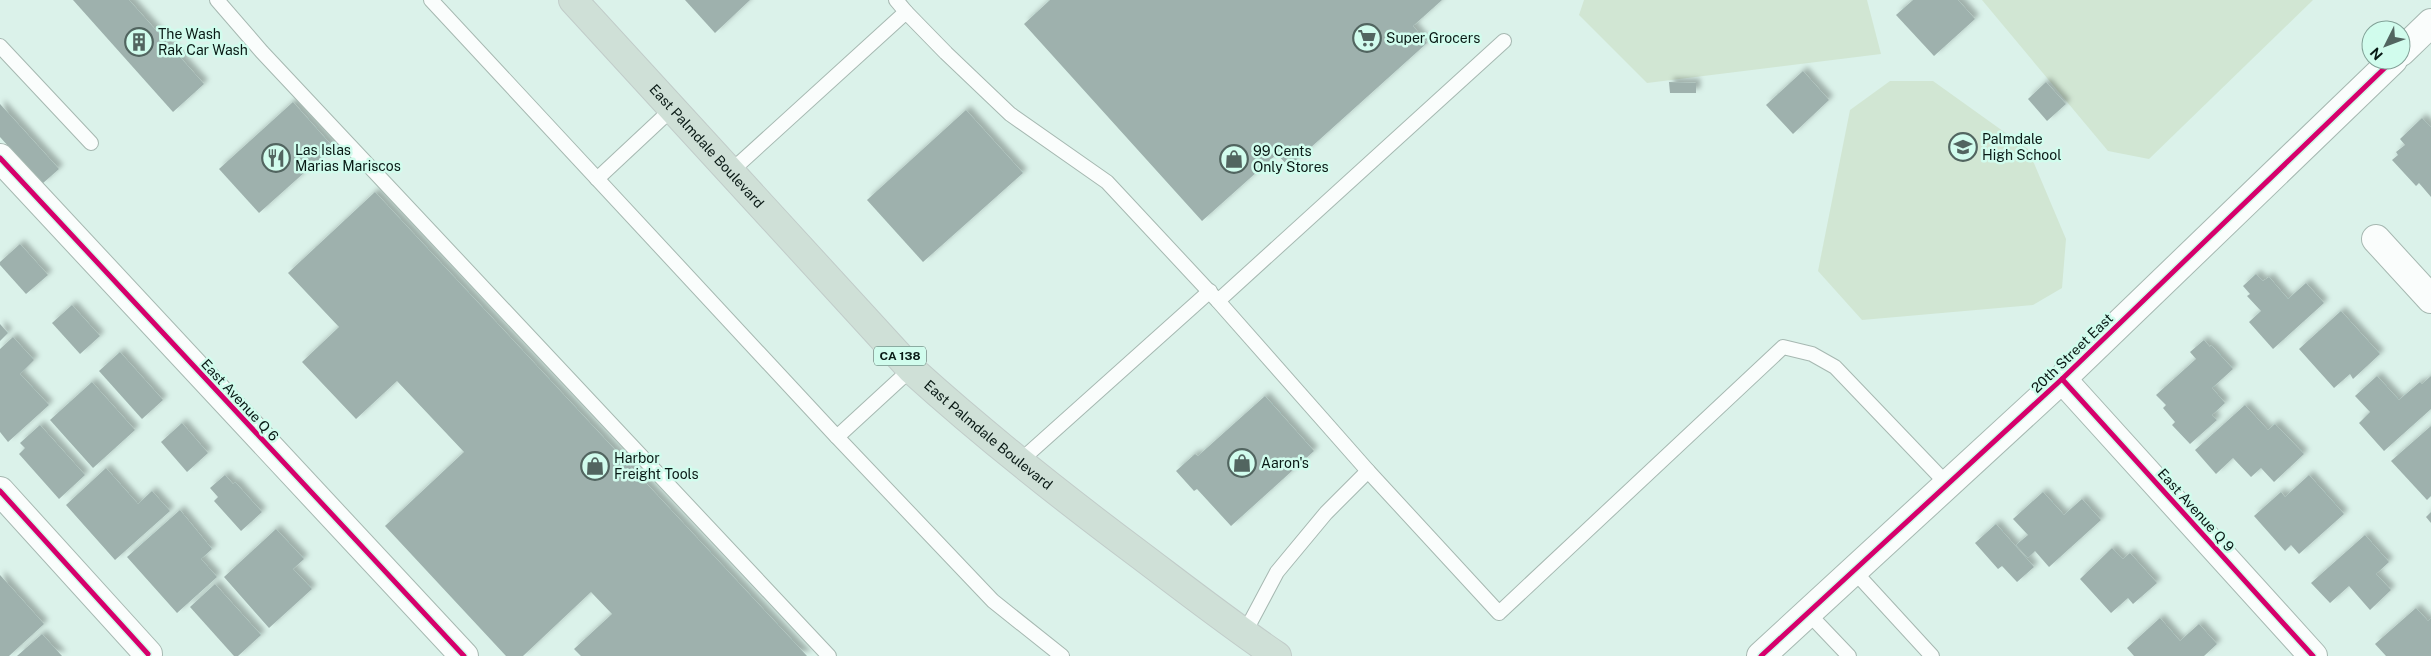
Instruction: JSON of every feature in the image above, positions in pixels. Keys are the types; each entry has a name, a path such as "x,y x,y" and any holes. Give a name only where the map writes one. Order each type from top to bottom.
{"highway":[{"name":"East Palmdale Boulevard","path":"573,0 729,173 911,369 1019,462 1244,634 1277,656"}],"street":[{"path":"2411,42 2431,23"},
{"name":"20th Street East","path":"1761,656 2062,380 2383,70"},
{"name":"East Avenue Q 6","path":"0,158 464,656"},
{"path":"2376,239 2431,299"},
{"name":"East Avenue Q 9","path":"2062,380 2313,656"},
{"path":"0,491 148,654"}],"lane":[{"path":"217,0 300,93 828,656"},
{"path":"896,0 946,53 1010,114 1107,182 1214,296 1368,471 1499,613 1784,347 1812,354 1835,367 1948,485"},
{"path":"435,1 597,179 837,437 993,601 1062,656"},
{"path":"729,173 906,12"},
{"path":"1019,462 1214,296 1504,40"},
{"path":"0,46 91,143"},
{"path":"597,179 672,108"},
{"path":"837,437 911,369"},
{"path":"1244,634 1276,572 1326,513 1368,471"},
{"path":"1854,571 1932,656"},
{"path":"1808,613 1849,656"}],"green space":[{"path":"1584,0 1867,0 1881,54 1647,83 1579,15"},
{"path":"1982,0 2313,0 2149,159 2108,151"},
{"path":"1890,81 1933,81 2028,149 2066,239 2062,288 2033,305 1862,320 1818,271 1850,110"}],"building":[{"name":"The Wash Rak Car Wash","path":"73,0 129,0 204,84 173,112"},
{"path":"685,0 750,0 715,33"},
{"path":"1050,0 1442,0 1413,26 1427,43 1289,167 1277,154 1202,221 1024,24"},
{"path":"1913,0 1958,0 1975,19 1934,56 1896,15"},
{"path":"1803,71 1829,100 1793,134 1766,105"},
{"path":"1669,82 1696,83 1696,93 1670,93"},
{"path":"2046,82 2066,104 2047,121 2028,99"},
{"name":"Las Islas Marias Mariscos","path":"293,102 333,147 259,213 219,169"},
{"path":"0,104 59,169 42,184 0,137"},
{"path":"966,110 1023,173 923,262 867,200"},
{"path":"2422,118 2431,127 2431,197 2419,183 2416,186 2392,160 2398,155 2396,152 2405,145 2400,139"},
{"path":"375,192 807,656 581,656 574,649 612,614 591,592 523,656 506,656 385,526 464,452 397,381 356,419 302,362 339,327 288,273"},
{"path":"20,244 48,275 26,294 0,265 0,262"},
{"path":"2256,274 2263,281 2269,277 2288,299 2306,283 2324,303 2273,349 2249,322 2261,311 2247,296 2250,294 2243,286"},
{"path":"72,305 100,336 80,354 52,323"},
{"path":"2341,311 2380,354 2353,379 2350,374 2334,388 2299,349"},
{"path":"0,324 8,333 0,341"},
{"path":"13,337 34,360 20,374 49,405 8,442 0,432 0,349"},
{"path":"2204,340 2233,369 2212,388 2225,403 2212,415 2217,420 2190,444 2172,425 2175,422 2163,408 2166,405 2156,395 2196,359 2190,352"},
{"path":"120,352 163,400 142,419 99,371"},
{"path":"2377,376 2399,400 2420,382 2422,384 2431,376 2431,409 2384,451 2359,423 2370,412 2355,396"},
{"path":"92,382 135,430 93,468 50,420"},
{"name":"Aaron's","path":"1265,396 1314,451 1231,526 1197,489 1194,491 1176,471 1195,454 1198,456"},
{"path":"2245,405 2268,430 2275,424 2304,454 2274,482 2261,468 2251,477 2233,458 2216,474 2195,450"},
{"path":"182,423 208,453 187,472 161,442"},
{"path":"40,425 85,475 59,499 19,454 25,448 20,443"},
{"path":"2431,426 2431,496 2427,500 2391,461"},
{"path":"106,468 138,504 152,491 170,511 115,560 66,505"},
{"path":"225,475 233,484 235,482 262,512 241,531 214,501 218,497 210,488"},
{"path":"2309,475 2344,514 2299,554 2291,545 2285,551 2254,516 2281,492 2285,497"},
{"path":"2043,492 2064,515 2082,499 2101,520 2049,567 2035,551 2028,558 2016,545 2028,535 2013,519"},
{"path":"180,510 212,549 201,559 217,577 177,613 127,557"},
{"path":"2431,512 2431,523 2426,517"},
{"path":"1996,524 2034,567 2017,582 2002,566 1998,569 1975,543"},
{"path":"276,529 304,559 293,569 312,589 269,628 224,577"},
{"path":"2365,535 2389,562 2376,574 2391,590 2370,610 2349,586 2330,603 2311,583"},
{"path":"2112,548 2123,559 2130,553 2157,583 2133,604 2128,598 2111,613 2080,579"},
{"path":"0,575 44,624 9,656 0,656"},
{"path":"215,584 261,635 238,656 234,656 190,607"},
{"path":"2416,608 2428,621 2431,618 2431,656 2386,656 2375,644"},
{"path":"2160,618 2180,641 2199,624 2217,644 2204,656 2134,656 2127,648"},
{"path":"42,634 62,656 17,656"}],"cycle path":[{"path":"1761,656 2062,379 2383,70"},
{"path":"0,158 464,656"},
{"path":"2062,379 2313,656"},
{"path":"0,491 148,654"}],"place":[{"name":"Super Grocers","path":"1367,38"},
{"name":"The Wash Rak Car Wash","path":"139,42"},
{"name":"Palmdale High School","path":"1963,147"},
{"name":"Las Islas Marias Mariscos","path":"276,158"},
{"name":"99 Cents Only Stores","path":"1234,159"},
{"name":"Aaron's","path":"1242,463"},
{"name":"Harbor Freight Tools","path":"595,466"}]}
